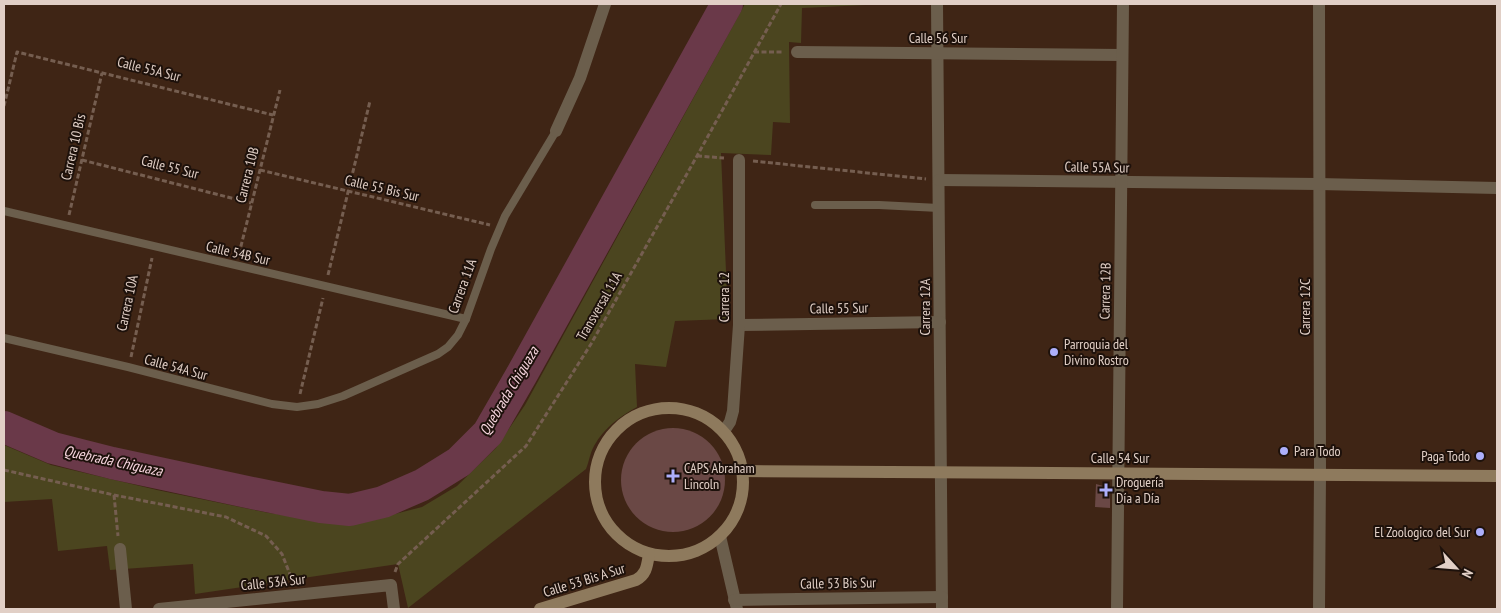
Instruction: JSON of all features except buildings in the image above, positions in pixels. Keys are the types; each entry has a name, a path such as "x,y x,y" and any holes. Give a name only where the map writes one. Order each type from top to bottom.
{"street":[{"path":"556,131 580,78 605,4"},
{"name":"Carrera 12A","path":"937,4 942,603"},
{"name":"Carrera 12B","path":"1117,609 1123,4"},
{"name":"Carrera 12C","path":"1319,4 1319,609"},
{"name":"Calle 56 Sur","path":"797,52 1122,55"},
{"name":"Carrera 12","path":"724,431 730,422 733,411 739,325 739,160"},
{"name":"Calle 55A Sur","path":"939,180 1497,188"},
{"name":"Calle 55 Sur","path":"739,325 940,322"},
{"path":"668,407 689,409 708,418 724,431 736,450 743,470 741,499 736,513 720,536 707,546 694,552 671,556 648,554 629,545 613,531 602,514 595,493 595,472 601,452 612,434 628,420 647,410 668,407"},
{"name":"Calle 54 Sur","path":"743,470 1497,476"},
{"path":"720,536 736,604"},
{"path":"120,550 126,609"},
{"name":"Calle 53 Bis A Sur","path":"540,609 560,606 640,578 646,570 648,554"},
{"path":"391,585 394,609"},
{"name":"Calle 53A Sur","path":"159,609 258,604 298,594 391,585"},
{"name":"Calle 53 Bis Sur","path":"736,604 942,603"}],"lane":[{"name":"Carrera 11A","path":"343,396 438,354 448,347 458,335 466,319 505,216 556,131"},
{"path":"815,205 879,205 939,208"},
{"name":"Calle 54B Sur","path":"4,211 466,319"},
{"name":"Calle 54A Sur","path":"4,338 272,404 297,407 318,404 343,396"}],"path":[{"name":"Transversal 11A","path":"391,585 398,564 526,446 591,344 781,4"},
{"name":"Calle 55A Sur","path":"4,106 17,52 273,115"},
{"path":"754,52 797,52"},
{"name":"Carrera 10 Bis","path":"67,226 102,72"},
{"name":"Carrera 10B","path":"236,265 280,90"},
{"path":"297,407 370,101"},
{"path":"697,156 939,180"},
{"name":"Calle 55 Sur","path":"82,160 251,203"},
{"name":"Calle 55 Bis Sur","path":"260,170 500,228"},
{"name":"Carrera 10A","path":"128,367 155,246"},
{"path":"4,470 226,518 266,536 282,554 298,594"},
{"path":"114,495 120,550"}],"shaded area":[{"path":"745,4 866,5 802,8 801,43 789,42 790,123 773,122 771,155 721,153 728,319 675,321 666,367 635,364 637,407 618,419 602,434 593,449 586,469 408,608 398,564 195,594 193,564 110,570 107,546 58,551 52,499 4,502 4,445 51,465 157,490 269,513 356,524 422,507 457,486 496,448 525,405"}],"waterway":[{"name":"Quebrada Chiguaza","path":"4,427 53,448 112,463 321,507 350,510 383,502 422,485 459,462 488,433 727,4"}],"place":[{"name":"Parroquia del Divino Rostro","path":"1054,352"},
{"name":"Para Todo","path":"1284,451"},
{"name":"Paga Todo","path":"1480,456"},
{"name":"CAPS Abraham Lincoln","path":"673,476"},
{"name":"Droguería Día a Día","path":"1106,490"},
{"name":"El Zoologico del Sur","path":"1480,532"}]}
